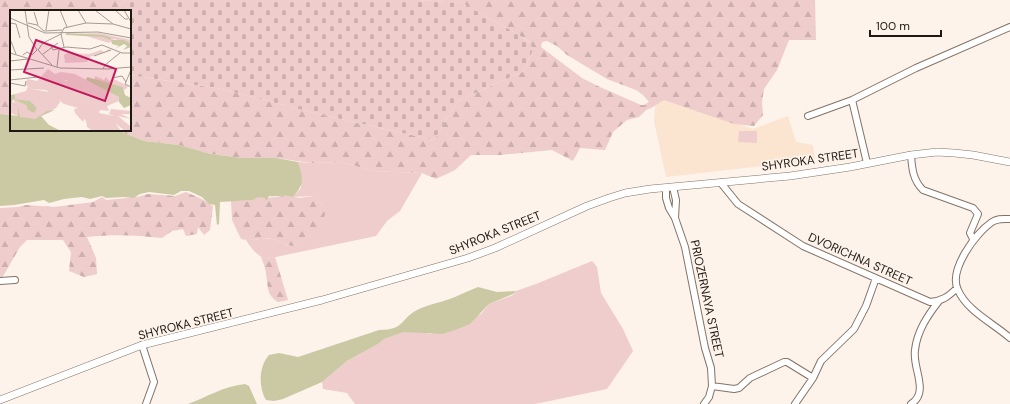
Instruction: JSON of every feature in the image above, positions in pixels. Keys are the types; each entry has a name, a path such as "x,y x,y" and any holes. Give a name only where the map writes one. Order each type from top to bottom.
{"main road":[{"name":"SHYROKA STREET","path":"0,400 142,345 322,300 462,260 495,248 587,206 626,193 790,176 911,154 937,152 954,153 1010,162"}],"street":[{"path":"808,116 852,100 916,68 1010,27"},
{"path":"852,100 867,163"},
{"path":"911,154 914,177 918,185 923,190 973,208 978,214 970,233 973,240"},
{"name":"DVORICHNA STREET","path":"721,183 738,204 803,246 930,302 940,301"},
{"name":"PRIOZERNAYA STREET","path":"669,188 668,203 685,247 705,348 711,368 712,386"},
{"path":"1010,219 1000,219 992,222 973,240 962,258 957,272 957,288 966,303 1010,338"},
{"path":"795,404 813,378 820,361 854,329 866,306 876,278"},
{"path":"0,281 15,280"},
{"path":"911,404 917,399 920,391 914,352 919,331 940,301 948,297 957,288"},
{"path":"142,345 154,382 146,404"},
{"path":"704,404 709,397 712,386 734,389 739,388 750,378 784,362 787,362 813,378"}],"shaded area":[{"path":"656,96 753,129 788,116 796,142 813,145 815,160 666,177 654,121"},
{"path":"0,114 10,115 10,131 119,131 144,141 179,145 211,154 242,158 276,158 298,162 302,177 300,188 293,197 269,196 266,201 265,198 258,197 253,200 220,202 219,224 217,225 215,205 209,204 202,197 189,191 181,191 174,195 149,192 140,194 134,198 106,198 102,196 90,199 82,197 64,199 49,203 44,200 0,206"},
{"path":"478,287 497,292 516,291 513,294 489,304 470,324 442,334 404,332 384,339 378,344 347,361 322,382 283,399 274,401 266,400 263,395 261,377 263,365 269,355 279,353 298,357 379,330 394,328 399,326 413,312 419,309 450,299"},
{"path":"245,384 249,386 257,404 188,404 223,389"}],"green space":[{"path":"0,0 126,0 115,10 10,10 10,115 0,114"},
{"path":"126,0 418,0 462,3 531,43 532,52 524,71 458,101 434,140 310,112 222,89 131,75 131,10 115,10"},
{"path":"418,0 815,0 816,40 789,40 777,70 764,89 762,102 763,115 754,126 734,124 664,100 646,110 639,117 627,120 613,132 605,150 580,148 573,161 552,150 500,155 471,155 455,170 436,179 422,173 373,171 342,162 312,163 276,158 242,158 211,154 179,145 144,141 119,131 131,131 131,75 222,89 310,112 434,140 458,101 524,71 532,52 530,42 462,3","holes":["547,41 557,46 567,55 607,79 636,90 649,102 641,105 582,78 541,47 542,42"]},
{"path":"739,131 757,131 757,143 738,142"},
{"path":"298,162 342,162 373,171 422,173 400,211 387,221 376,236 266,259 254,251 246,240 271,239 289,246 296,245 306,238 324,218 325,211 323,207 313,196 293,197 301,188"},
{"path":"186,192 213,206 210,230 204,235 198,227 197,234 186,236 183,229 172,231 162,238 124,235 87,237 96,258 97,274 84,277 69,271 71,252 63,240 27,240 20,247 2,278 0,278 0,208 26,205 54,207 93,202 102,197 106,200 137,197 148,194 175,196"},
{"path":"288,195 299,198 314,196 323,206 325,211 324,218 312,233 302,242 293,246 272,239 241,239 232,220 231,201 253,200 258,196 268,198"},
{"path":"261,257 266,259 275,257 288,300 278,302 269,293 266,271"},
{"path":"592,261 597,267 601,293 623,329 633,351 607,389 535,404 355,404 347,393 323,389 322,382 347,361 378,344 384,339 404,332 421,332 430,334 481,314 489,304 513,295 516,291"}]}
